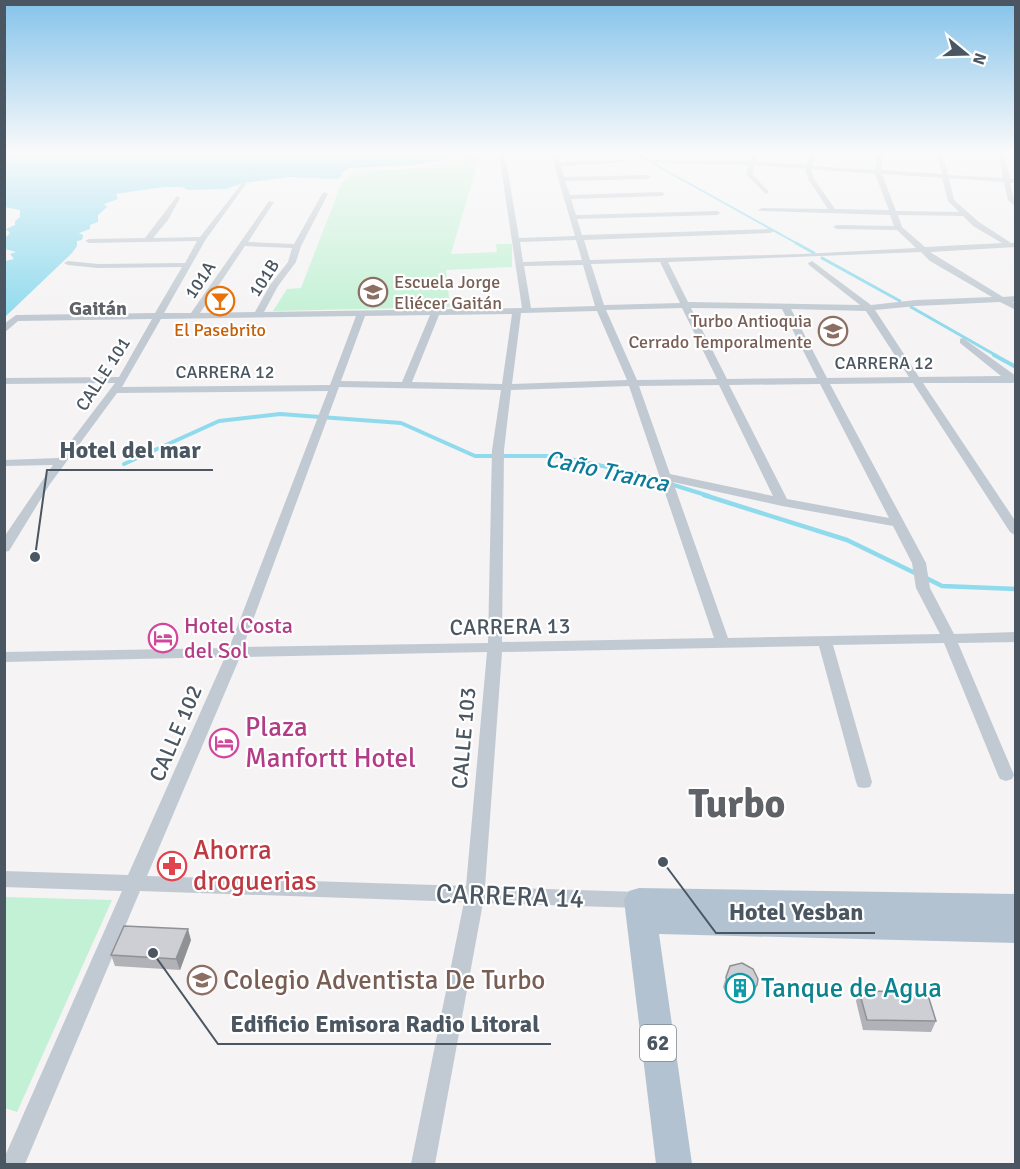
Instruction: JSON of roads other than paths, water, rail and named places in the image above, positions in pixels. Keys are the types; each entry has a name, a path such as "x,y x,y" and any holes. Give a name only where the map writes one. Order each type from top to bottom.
{"main road":[{"name":"CARRERA 14","path":"641,911 1016,907"},
{"name":"CARRERA 14","path":"641,911 1016,930"},
{"name":"62","path":"641,911 674,1164"}],"street":[{"path":"147,240 171,209"},
{"name":"CALLE 101","path":"4,548 45,483 122,380 202,239 225,209"},
{"name":"101A","path":"194,315 266,209"},
{"name":"101B","path":"258,314 273,285 292,262 297,246 317,209"},
{"name":"CALLE 103","path":"423,1164 475,895 495,647 498,450 522,310 520,264 512,209"},
{"path":"570,209 600,307 633,383 723,643"},
{"path":"890,209 898,220 899,228 933,260 1016,308"},
{"path":"960,209 976,224 1014,246"},
{"path":"762,210 966,214"},
{"path":"573,217 717,213"},
{"path":"837,227 899,228"},
{"path":"517,240 770,231"},
{"path":"89,241 202,239"},
{"path":"242,244 297,246"},
{"path":"520,264 1014,246"},
{"path":"663,260 683,305 782,502"},
{"path":"68,262 98,266 188,265"},
{"path":"812,263 869,308 1016,532"},
{"path":"4,330 16,318 436,312 683,305 869,308 1016,298"},
{"path":"785,306 919,563 923,588 949,638 1006,775"},
{"path":"405,386 436,312"},
{"name":"CALLE 102","path":"14,1164 234,653 362,313"},
{"path":"963,341 1014,381"},
{"path":"4,381 122,380"},
{"name":"CARRERA 12","path":"115,390 335,386 507,387 822,380 1014,381"},
{"path":"4,462 63,461"},
{"path":"668,479 898,523"},
{"name":"CARRERA 13","path":"4,657 1016,637"},
{"path":"825,641 864,782"},
{"name":"CARRERA 14","path":"4,879 475,895 641,911"}],"water":[{"path":"13,209 105,209 98,215 98,222 90,225 90,229 79,233 83,235 82,240 77,241 77,246 72,253 5,317 5,261 14,259 10,254 16,252 5,249 5,238 10,233 6,229 15,225 15,221 20,217 20,210"}],"waterway":[{"path":"734,209 798,244"},
{"path":"796,243 814,253"},
{"path":"822,258 900,301"},
{"path":"911,307 997,356"},
{"path":"994,355 1016,367"},
{"name":"Caño Tranca","path":"124,464 219,421 280,414 401,423 475,456 556,456 635,473 709,496"},
{"name":"Caño Tranca","path":"704,495 847,540 917,574"},
{"name":"Caño Tranca","path":"924,577 942,586 1016,589"}],"place":[{"name":"Escuela Jorge Eliécer Gaitán","path":"373,292"},
{"name":"El Pasebrito","path":"220,301"},
{"name":"Turbo Antioquia Cerrado Temporalmente","path":"833,331"},
{"name":"Hotel del mar","path":"35,557"},
{"name":"Hotel Costa del Sol","path":"163,638"},
{"name":"Plaza Manfortt Hotel","path":"224,743"},
{"name":"Hotel Yesban","path":"663,862"},
{"name":"Ahorra droguerias","path":"172,866"},
{"name":"Edificio Emisora Radio Litoral","path":"153,953"},
{"name":"Colegio Adventista De Turbo","path":"202,980"},
{"name":"Tanque de Agua","path":"740,988"}],"district":[{"name":"Gaitán","path":"98,308"},
{"name":"Turbo","path":"737,803"}]}
